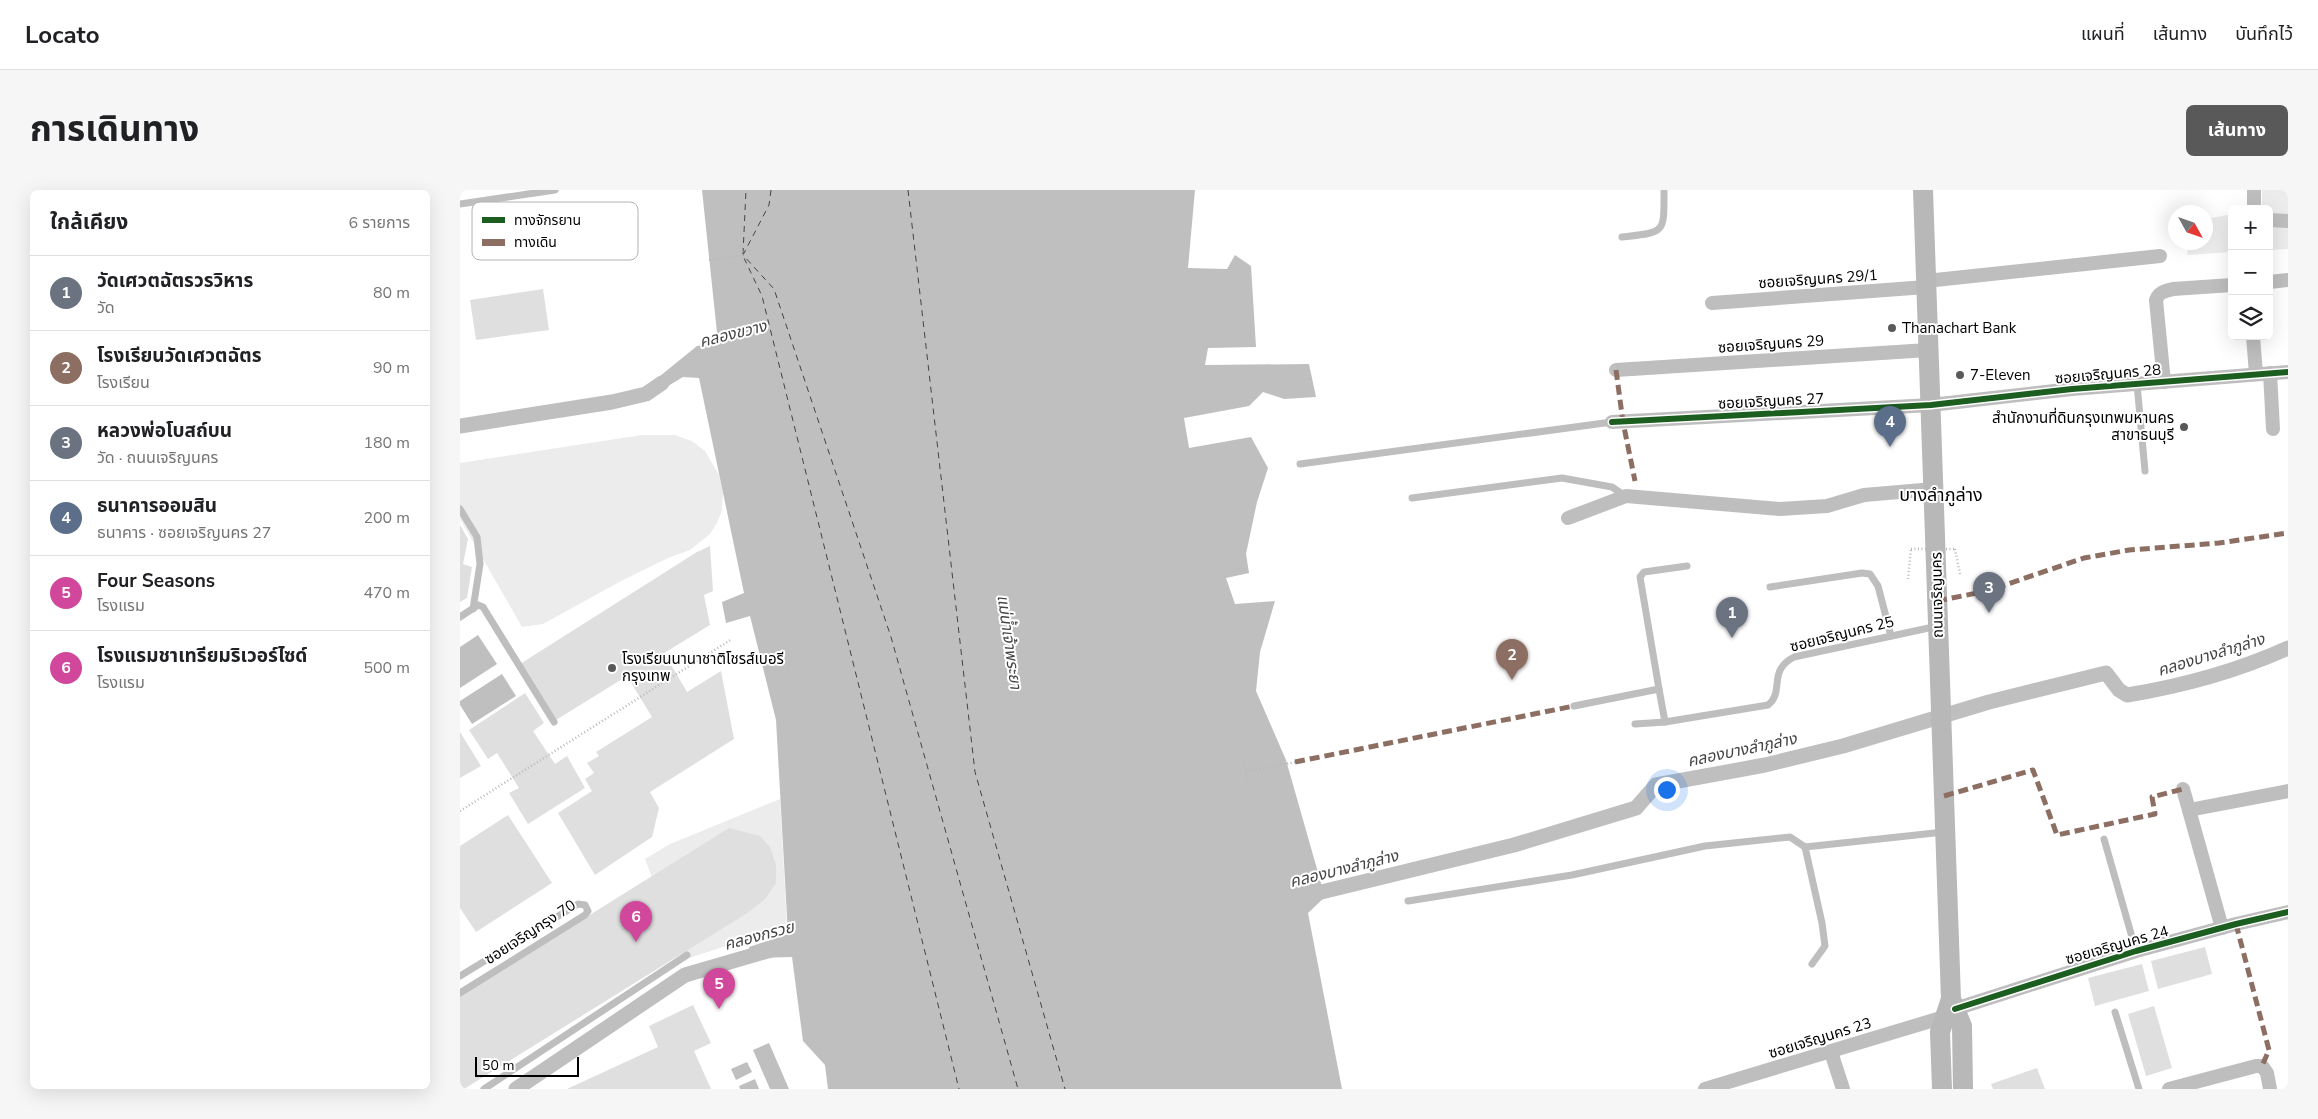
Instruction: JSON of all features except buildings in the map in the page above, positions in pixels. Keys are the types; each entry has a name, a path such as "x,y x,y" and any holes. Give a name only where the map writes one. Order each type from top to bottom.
{"main road":[{"name":"ถนนเจริญนคร","path":"1923,190 1950,1008 1940,1032 1942,1089"},
{"name":"ถนนเจริญนคร","path":"1950,1008 1962,1026 1964,1089"}],"street":[{"path":"2254,190 2254,205"},
{"path":"2273,220 2288,221"},
{"name":"ซอยเจริญนคร 29/1","path":"1712,303 1926,284 2160,256"},
{"path":"2273,282 2288,280"},
{"path":"2164,382 2157,296 2164,291 2228,285"},
{"path":"2254,340 2256,374"},
{"name":"ซอยเจริญนคร 29","path":"1616,370 1928,350"},
{"name":"ซอยเจริญนคร 28","path":"1931,405 2072,389 2288,372"},
{"path":"2270,373 2273,429"},
{"name":"ซอยเจริญนคร 27","path":"1612,422 1931,405"},
{"path":"1568,518 1626,496 1780,509 1827,506 1864,495 1934,489"},
{"path":"2183,790 2222,928"},
{"path":"2189,810 2288,791"},
{"name":"ซอยเจริญนคร 24","path":"1950,1008 2136,951 2288,912"},
{"name":"ซอยเจริญนคร 23","path":"1705,1089 1831,1052 1950,1008"},
{"path":"1831,1052 1843,1089"},
{"path":"2170,1089 2210,1082 2256,1066 2262,1066 2267,1073 2270,1089"}],"lane":[{"path":"474,202 555,190"},
{"path":"1622,237 1655,233 1661,228 1664,220 1664,190"},
{"path":"2137,384 2146,471"},
{"path":"1300,464 1612,422"},
{"path":"1412,498 1562,478 1612,487 1626,496"},
{"path":"460,509 477,537 480,564 473,608"},
{"path":"1635,724 1665,722 1640,577 1644,572 1687,566"},
{"path":"1770,586 1862,573 1870,574 1878,586 1891,636"},
{"path":"460,617 478,605 483,607 554,722"},
{"name":"ซอยเจริญนคร 25","path":"1665,722 1768,705 1775,698 1778,672 1787,660 1794,657 1938,626"},
{"path":"1574,706 1659,689"},
{"path":"1408,901 1572,876 1705,846 1790,838 1805,847 1944,832"},
{"path":"2104,838 2136,951"},
{"path":"1805,847 1822,923 1825,946 1812,964"},
{"name":"ซอยเจริญกรุง 70","path":"460,976 578,904 585,905 588,911 585,916 460,992"},
{"path":"484,1089 687,955"},
{"path":"2116,1012 2139,1089"}],"path":[{"path":"741,244 745,270"},
{"path":"709,260 743,255"},
{"path":"1908,579 1911,550 1954,549 1960,574"},
{"path":"460,811 732,639"},
{"path":"1246,772 1295,762"},
{"path":"1244,764 1248,781"}],"shaded area":[{"path":"2262,190 2288,190 2288,249 2273,250 2273,205 2262,205"},
{"path":"2228,215 2228,252 2187,255 2188,250 2213,250 2213,218"},
{"path":"642,435 675,435 692,441 705,451 719,475 723,493 722,511 717,523 710,534 690,550 668,558 623,580 543,624 522,627 460,519 460,463"},
{"path":"780,799 787,926 683,960 645,859 670,844"}],"water":[{"name":"แม่น้ำเจ้าพระยา","path":"702,190 1195,190 1188,268 1227,269 1235,255 1251,266 1256,347 1208,348 1205,365 1309,364 1316,397 1284,399 1263,392 1249,406 1184,418 1189,448 1251,437 1268,468 1257,502 1246,554 1249,573 1226,578 1235,604 1275,601 1260,652 1256,691 1286,760 1325,897 1308,913 1342,1089 828,1089 825,1065 803,1041 792,957 752,958 749,947 788,934 776,720 750,616 726,623 722,602 744,593 699,378 683,377 648,398 644,389 697,346 718,342"},
{"path":"478,635 497,664 460,688 460,647"},
{"path":"502,674 516,696 472,724 460,705 460,701"},
{"path":"769,1043 789,1089 770,1089 753,1050"},
{"path":"747,1062 752,1072 736,1080 731,1069"},
{"path":"755,1079 759,1089 740,1089 739,1086"}],"waterway":[{"name":"คลองขวาง","path":"460,426 612,402 646,394 662,383"},
{"name":"คลองบางลำภูล่าง","path":"1305,896 1514,845 1636,808 1656,785 1765,765 1843,746 1989,702 2106,673 2119,690 2127,695 2209,677 2249,664 2288,648"},
{"name":"คลองกรวย","path":"516,1089 685,975 771,950"}],"ferry route":[{"path":"743,254 746,190"},
{"path":"771,190 769,205 743,255 774,289 891,637 1018,1089"},
{"path":"908,190 975,772 1065,1089"},
{"path":"744,258 762,296 959,1089"}],"marked path":[{"path":"1616,370 1623,422 1635,481"},
{"path":"1937,601 1987,591 2084,558 2129,550 2219,543 2288,533"},
{"path":"1295,762 1574,706"},
{"path":"1944,796 2033,770 2057,835 2155,814 2152,797 2183,789"},
{"path":"2236,924 2269,1050 2262,1066"}],"cycle path":[{"path":"1612,422 1931,405 2072,389 2288,372"},
{"path":"1955,1009 2136,951 2288,912"}],"place":[{"name":"Thanachart Bank","path":"1892,328"},
{"name":"7-Eleven","path":"1960,375"},
{"name":"สํานักงานที่ดินกรุงเทพมหานคร สาขาธนบุรี","path":"2184,427"},
{"name":"ธนาคารออมสิน","path":"1890,447"},
{"name":"หลวงพ่อโบสถ์บน","path":"1989,613"},
{"name":"วัดเศวตฉัตรวรวิหาร","path":"1732,638"},
{"name":"โรงเรียนนานาชาติโชรส์เบอรี กรุงเทพ","path":"612,668"},
{"name":"โรงเรียนวัดเศวตฉัตร","path":"1512,680"},
{"name":"โรงแรมชาเทรียมริเวอร์ไซด์","path":"636,942"},
{"name":"Four Seasons","path":"719,1009"}],"district":[{"name":"บางลำภูล่าง","path":"1941,495"}]}
